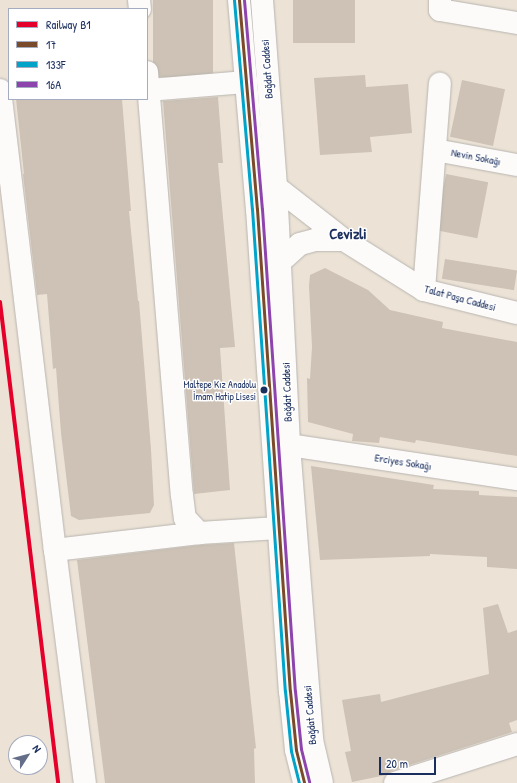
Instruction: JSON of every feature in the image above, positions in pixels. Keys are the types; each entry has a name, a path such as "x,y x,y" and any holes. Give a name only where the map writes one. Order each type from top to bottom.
{"street":[{"name":"Bağdat Caddesi","path":"239,0 257,209 293,729 296,750 304,783"},
{"name":"Bağdat Caddesi","path":"262,0 281,261 289,444 312,740 322,783"},
{"path":"440,0 440,10 517,23"},
{"path":"199,533 185,518 182,495 148,81 247,82"},
{"path":"424,290 440,84"},
{"path":"0,90 55,550 85,783"},
{"name":"Nevin Sokağı","path":"435,150 517,165"},
{"name":"Talat Paşa Caddesi","path":"276,187 344,240 424,290 517,312"},
{"path":"281,261 300,244 315,240 344,240"},
{"name":"Erciyes Sokağı","path":"289,444 517,479"},
{"path":"55,550 199,533 279,528"},
{"path":"395,783 517,744"}],"building":[{"path":"153,0 213,0 213,77 153,77"},
{"path":"293,0 355,0 355,43 293,43"},
{"path":"365,75 366,87 408,84 412,133 370,137 372,152 320,155 314,78"},
{"path":"462,80 505,89 493,146 450,137"},
{"path":"218,97 223,163 218,163 235,347 220,348 230,490 194,494 163,101"},
{"path":"16,100 122,100 131,211 129,211 139,301 151,449 154,505 150,513 79,520 71,516 61,433 56,368 53,369 47,294 37,295"},
{"path":"446,174 488,182 477,238 435,230"},
{"path":"445,259 517,270 514,290 442,279"},
{"path":"325,268 368,290 390,310 443,322 442,328 517,342 517,456 416,440 415,443 380,437 379,443 352,441 353,434 308,422 307,378 310,379 312,347 309,286 310,275"},
{"path":"311,466 434,485 433,489 479,491 479,495 517,497 517,569 487,567 487,557 430,554 430,556 320,560"},
{"path":"234,543 256,748 254,749 255,783 105,783 77,560 200,545"},
{"path":"498,604 508,633 517,630 517,720 509,723 512,732 391,771 386,775 352,782 345,752 351,751 342,700 380,694 381,702 489,674 483,608"}],"rail line":[{"name":"B1","path":"0,302 58,783"}],"transit line":[{"name":"133F","path":"234,0 252,209 285,691 291,751 299,783"},
{"name":"17","path":"239,0 257,209 290,691 296,750 304,783"},
{"name":"16A","path":"244,0 262,209 295,691 301,749 309,782"}],"place":[{"name":"Maltepe Kız Anadolu İmam Hatip Lisesi","path":"264,390"}],"district":[{"name":"Cevizli","path":"348,234"}]}
